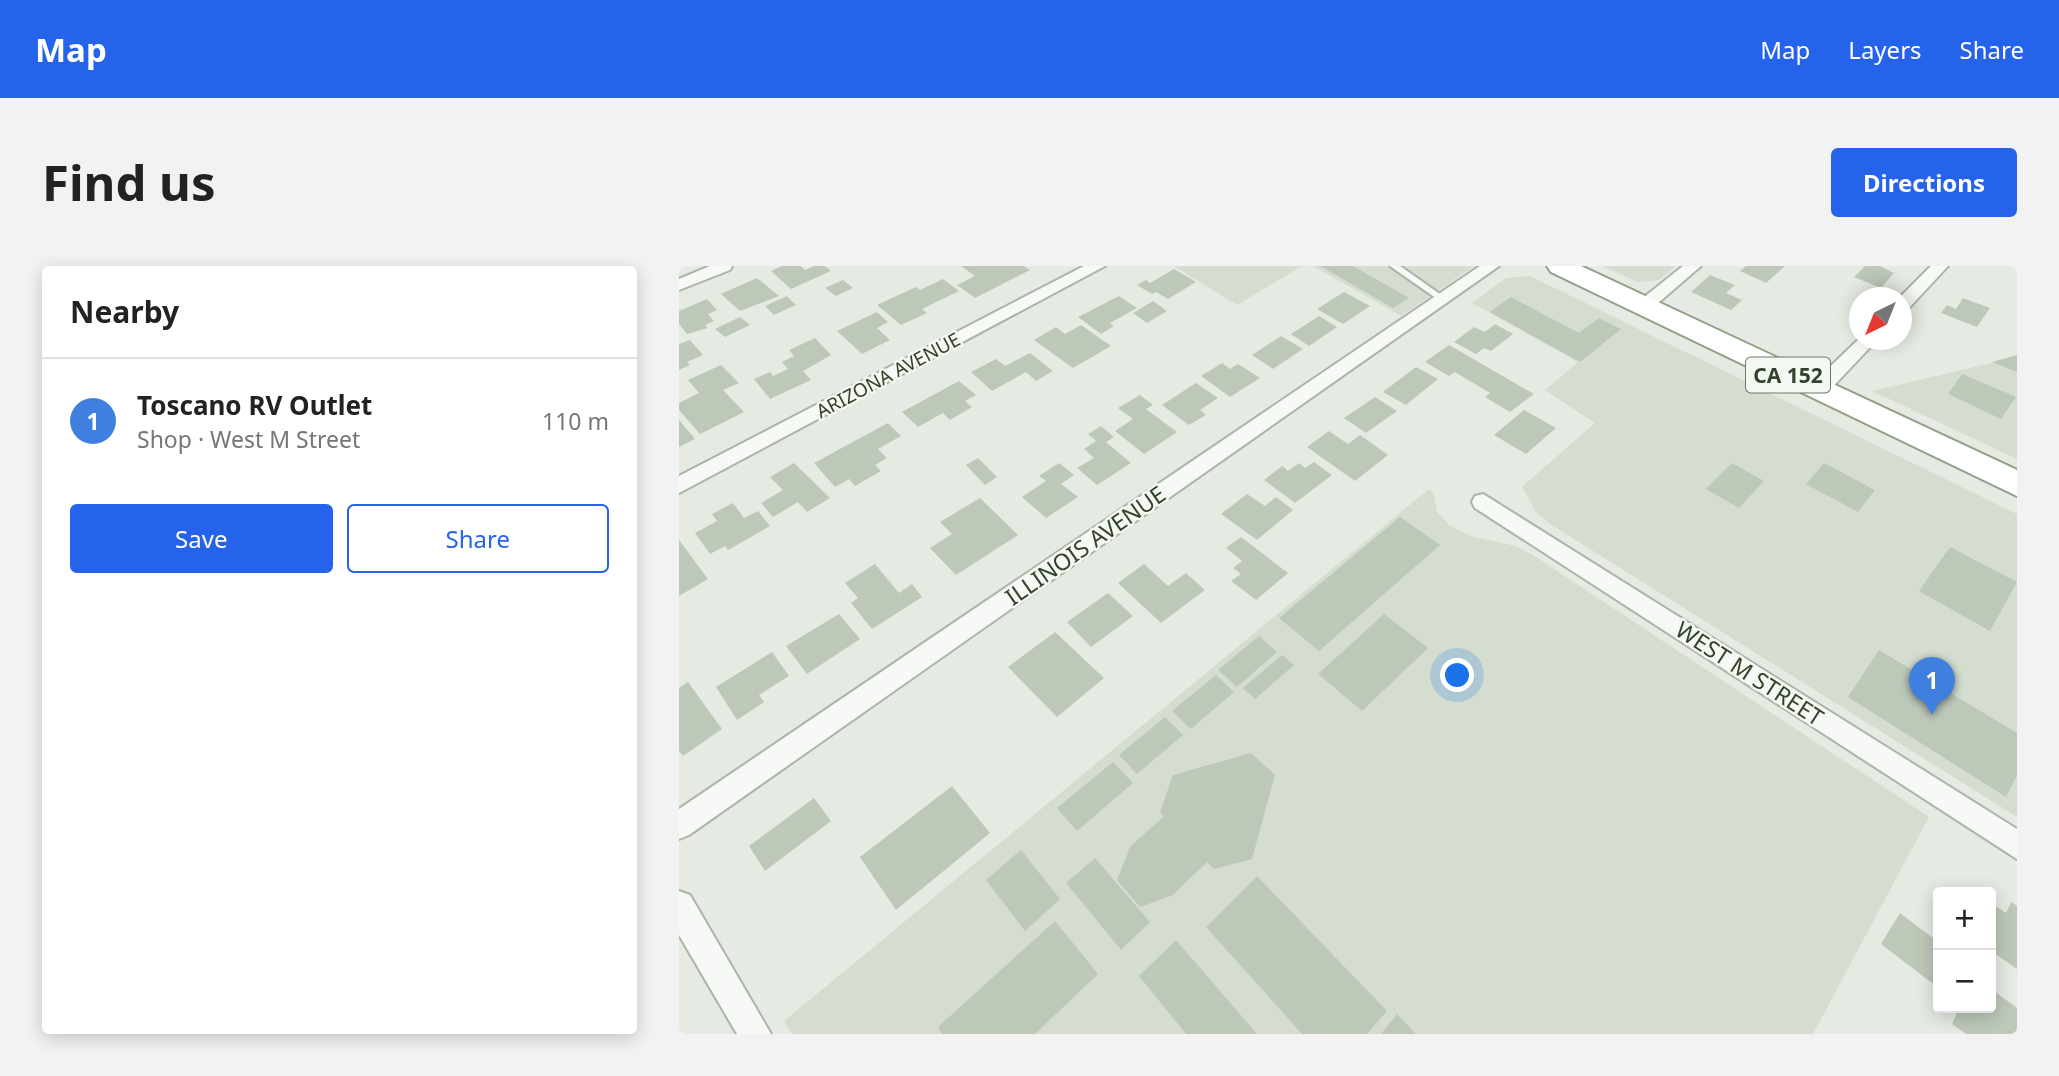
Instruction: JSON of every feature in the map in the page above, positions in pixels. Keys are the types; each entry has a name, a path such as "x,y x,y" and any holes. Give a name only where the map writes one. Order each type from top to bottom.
{"highway":[{"name":"CA 152","path":"1560,266 2017,484"}],"street":[{"path":"679,285 724,266"},
{"name":"ARIZONA AVENUE","path":"679,485 1097,266"},
{"name":"ILLINOIS AVENUE","path":"679,825 1491,266"},
{"path":"1644,306 1693,266"},
{"path":"1912,295 1940,266"},
{"path":"1818,390 1858,350"},
{"name":"WEST M STREET","path":"1483,502 2017,845"},
{"path":"679,906 754,1034"}],"lane":[{"path":"1394,266 1443,299"}],"shaded area":[{"path":"1174,266 1302,266 1237,305"},
{"path":"1313,266 1474,266 1401,316"},
{"path":"1603,266 1676,266 1659,280 1637,282"},
{"path":"1530,276 2017,514 2017,817 1550,524 1536,512 1522,487 1595,423 1545,390 1578,362 1472,303 1506,278"},
{"path":"2017,357 2017,459 1872,391"},
{"path":"1429,489 1434,494 1437,512 1450,526 1470,536 1516,546 1533,555 1929,817 1813,1034 792,1034 784,1021"}],"building":[{"path":"782,266 801,266 805,270 814,266 825,266 831,271 791,289 771,271"},
{"path":"961,266 1024,266 1030,270 975,298 957,285 975,276"},
{"path":"1320,266 1353,266 1409,298 1393,308"},
{"path":"1746,266 1785,266 1766,283 1740,271"},
{"path":"1865,266 1880,266 1894,273 1882,287 1854,277"},
{"path":"1174,269 1196,282 1168,299 1137,285 1146,280 1150,283"},
{"path":"1710,275 1735,285 1726,293 1742,300 1731,310 1691,292"},
{"path":"757,278 779,296 740,311 721,294"},
{"path":"943,279 959,291 922,309 927,313 901,325 877,305 916,287 920,290"},
{"path":"843,280 853,288 836,296 825,288"},
{"path":"1344,292 1370,306 1343,324 1317,309"},
{"path":"787,296 796,305 774,315 765,306"},
{"path":"1119,296 1137,308 1110,323 1114,326 1101,334 1078,317"},
{"path":"1511,297 1579,333 1599,318 1621,329 1580,362 1490,312"},
{"path":"1963,298 1990,308 1977,327 1941,313 1947,305 1956,309"},
{"path":"707,299 717,310 708,314 714,321 705,325 708,328 687,334 679,324 679,311"},
{"path":"1153,301 1167,311 1147,323 1133,313"},
{"path":"877,312 888,322 877,328 890,340 862,354 837,331"},
{"path":"1319,316 1337,327 1309,346 1291,334"},
{"path":"740,317 750,325 725,337 715,329"},
{"path":"1495,324 1513,334 1491,351 1484,348 1476,354 1454,342 1474,327 1485,332"},
{"path":"1081,325 1111,346 1073,368 1034,340 1056,327 1065,334"},
{"path":"1281,336 1303,349 1273,369 1252,355"},
{"path":"815,338 831,355 803,371 811,380 770,399 754,379 770,372 773,376 788,369 782,362 794,356 789,350"},
{"path":"690,340 703,355 687,362 690,365 679,370 679,344"},
{"path":"1449,345 1534,394 1510,412 1485,397 1490,393 1455,372 1449,376 1425,362"},
{"path":"1030,353 1053,371 1036,381 1026,372 992,391 971,372 996,359 1005,366"},
{"path":"2017,355 2017,372 1992,362"},
{"path":"1222,363 1230,369 1238,364 1260,378 1230,397 1201,376"},
{"path":"721,365 739,383 723,390 744,412 700,434 679,410 679,403 699,393 688,380"},
{"path":"1416,367 1438,379 1406,405 1383,392"},
{"path":"1962,374 2016,397 2001,419 1948,394"},
{"path":"959,381 976,395 965,401 972,407 950,420 943,413 918,427 902,412"},
{"path":"1196,383 1218,398 1200,410 1206,415 1189,425 1162,405"},
{"path":"1140,395 1153,405 1146,409 1177,432 1144,454 1115,431 1133,419 1118,408"},
{"path":"1375,397 1397,411 1366,433 1344,418"},
{"path":"1524,410 1556,428 1526,454 1494,435"},
{"path":"679,420 695,439 679,447"},
{"path":"888,423 901,436 878,449 887,458 875,465 881,471 855,486 849,479 835,487 814,463"},
{"path":"1101,426 1114,437 1106,442 1131,463 1097,485 1077,468 1094,458 1084,449 1096,441 1088,434"},
{"path":"1329,431 1348,444 1360,435 1388,455 1355,481 1307,447"},
{"path":"978,458 997,477 985,485 966,465"},
{"path":"1314,462 1332,475 1295,503 1264,480 1282,466 1288,471 1299,463 1305,468"},
{"path":"794,463 830,498 807,512 798,502 773,517 761,503 783,490 770,477"},
{"path":"1059,463 1074,475 1061,484 1078,497 1046,518 1022,497 1046,481 1039,476"},
{"path":"1732,463 1764,481 1739,508 1706,489"},
{"path":"1824,463 1875,490 1858,512 1806,484"},
{"path":"1247,494 1265,506 1276,497 1293,510 1257,540 1221,514"},
{"path":"980,498 1018,535 956,575 930,548 952,534 940,522"},
{"path":"733,503 744,518 758,511 770,526 728,550 725,546 710,554 695,533 717,521 712,514"},
{"path":"1400,517 1440,545 1319,651 1279,618"},
{"path":"1241,537 1288,573 1256,600 1231,581 1241,574 1233,568 1242,561 1226,548"},
{"path":"679,540 708,579 679,596"},
{"path":"1950,547 2017,582 1990,631 1919,591"},
{"path":"875,564 899,593 912,584 922,597 872,629 851,603 858,598 845,583"},
{"path":"1144,564 1168,586 1186,573 1205,590 1161,623 1118,583"},
{"path":"1108,593 1133,616 1091,647 1067,622"},
{"path":"839,614 860,639 807,674 786,646"},
{"path":"1384,614 1428,648 1362,711 1318,674"},
{"path":"1055,632 1104,678 1057,717 1008,667"},
{"path":"1259,636 1277,652 1237,687 1218,670"},
{"path":"1879,650 2017,733 2017,775 2006,797 1848,697"},
{"path":"772,652 789,676 759,695 764,702 737,720 716,687"},
{"path":"1282,655 1294,665 1255,699 1243,688"},
{"path":"1216,675 1234,692 1191,729 1172,711"},
{"path":"688,682 722,729 683,756 679,751 679,688"},
{"path":"1165,717 1183,735 1137,774 1119,755"},
{"path":"1251,753 1275,775 1252,859 1214,869 1207,862 1173,895 1140,907 1117,880 1130,847 1164,816 1160,812 1173,775"},
{"path":"1113,762 1133,783 1077,831 1057,808"},
{"path":"952,786 990,833 896,910 860,857"},
{"path":"814,798 831,821 765,871 749,846"},
{"path":"1021,850 1060,899 1025,931 986,880"},
{"path":"1095,858 1150,922 1121,950 1066,883"},
{"path":"1257,876 1387,1011 1367,1034 1302,1034 1206,927"},
{"path":"2011,902 2017,906 2017,969 1996,954 1996,906 2006,913"},
{"path":"1900,913 1933,938 1932,983 1881,944"},
{"path":"1055,921 1098,974 1035,1034 942,1034 938,1027"},
{"path":"1176,940 1257,1034 1186,1034 1139,976"},
{"path":"1996,993 2017,1008 2017,1034 1966,1034 1952,1024 1957,1013 1996,1013"},
{"path":"1397,1014 1416,1034 1381,1034"}],"place":[{"name":"Toscano RV Outlet","path":"1932,715"}]}
